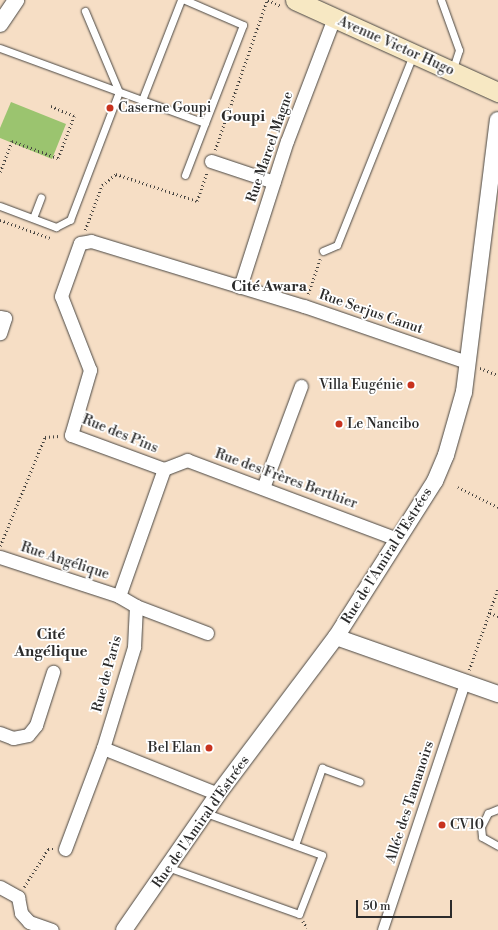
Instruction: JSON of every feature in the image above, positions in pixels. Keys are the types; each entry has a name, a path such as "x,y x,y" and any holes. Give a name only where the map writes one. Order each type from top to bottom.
{"main road":[{"name":"Avenue Victor Hugo","path":"295,0 413,55 498,92"}],"street":[{"path":"0,24 16,0"},
{"name":"Rue Marcel Magne","path":"240,287 274,182 334,18"},
{"name":"Rue de l'Amiral d'Estrées","path":"124,930 170,868 218,794 336,637 396,539 435,481 446,455 461,404 498,120"},
{"path":"211,161 274,182"},
{"name":"Rue Serjus Canut","path":"80,243 91,241 304,306 467,362"},
{"name":"Rue des Pins","path":"80,243 61,296 90,370 71,435 164,469"},
{"path":"0,333 2,318"},
{"path":"263,488 301,386"},
{"name":"Rue des Frères Berthier","path":"164,469 187,460 396,539"},
{"path":"164,469 119,596 136,606 207,633"},
{"name":"Rue Angélique","path":"0,557 119,596"},
{"name":"Rue de Paris","path":"65,849 103,748 134,647 136,606"},
{"path":"336,637 498,694"},
{"path":"0,733 13,738 28,735 36,725 53,672"},
{"name":"Allée des Tamanoirs","path":"383,930 465,683"},
{"path":"103,748 218,794"},
{"path":"0,887 18,897 20,913 30,922 52,930"}],"lane":[{"path":"142,100 181,0"},
{"path":"185,0 243,25 185,176"},
{"path":"441,0 459,50 452,71"},
{"path":"0,206 56,227 70,220 119,92 85,12"},
{"path":"0,48 205,123"},
{"path":"323,251 337,245 413,55"},
{"path":"33,218 40,196"},
{"path":"295,845 322,768 360,782"},
{"path":"498,809 488,813 481,827 482,837 498,846"},
{"path":"170,868 299,914 322,854 206,813"}],"path":[{"path":"80,243 102,185 116,174 197,201 267,0"},
{"path":"0,172 12,140 58,158 74,116 49,106"},
{"path":"0,220 50,238"},
{"path":"304,306 323,251"},
{"path":"0,546 45,438 71,435"},
{"path":"458,487 498,507"},
{"path":"465,683 498,588"},
{"path":"490,613 498,616"},
{"path":"18,897 48,849 65,849"}],"green space":[{"path":"11,102 66,124 52,159 0,138 0,128"}],"place":[{"name":"Caserne Goupi","path":"110,108"},
{"name":"Villa Eugénie","path":"411,385"},
{"name":"Le Nancibo","path":"339,424"},
{"name":"Bel Elan","path":"209,748"},
{"name":"CV10","path":"442,825"}],"district":[{"name":"Goupi","path":"243,117"},
{"name":"Cité Awara","path":"269,287"},
{"name":"Cité Angélique","path":"51,642"}]}
